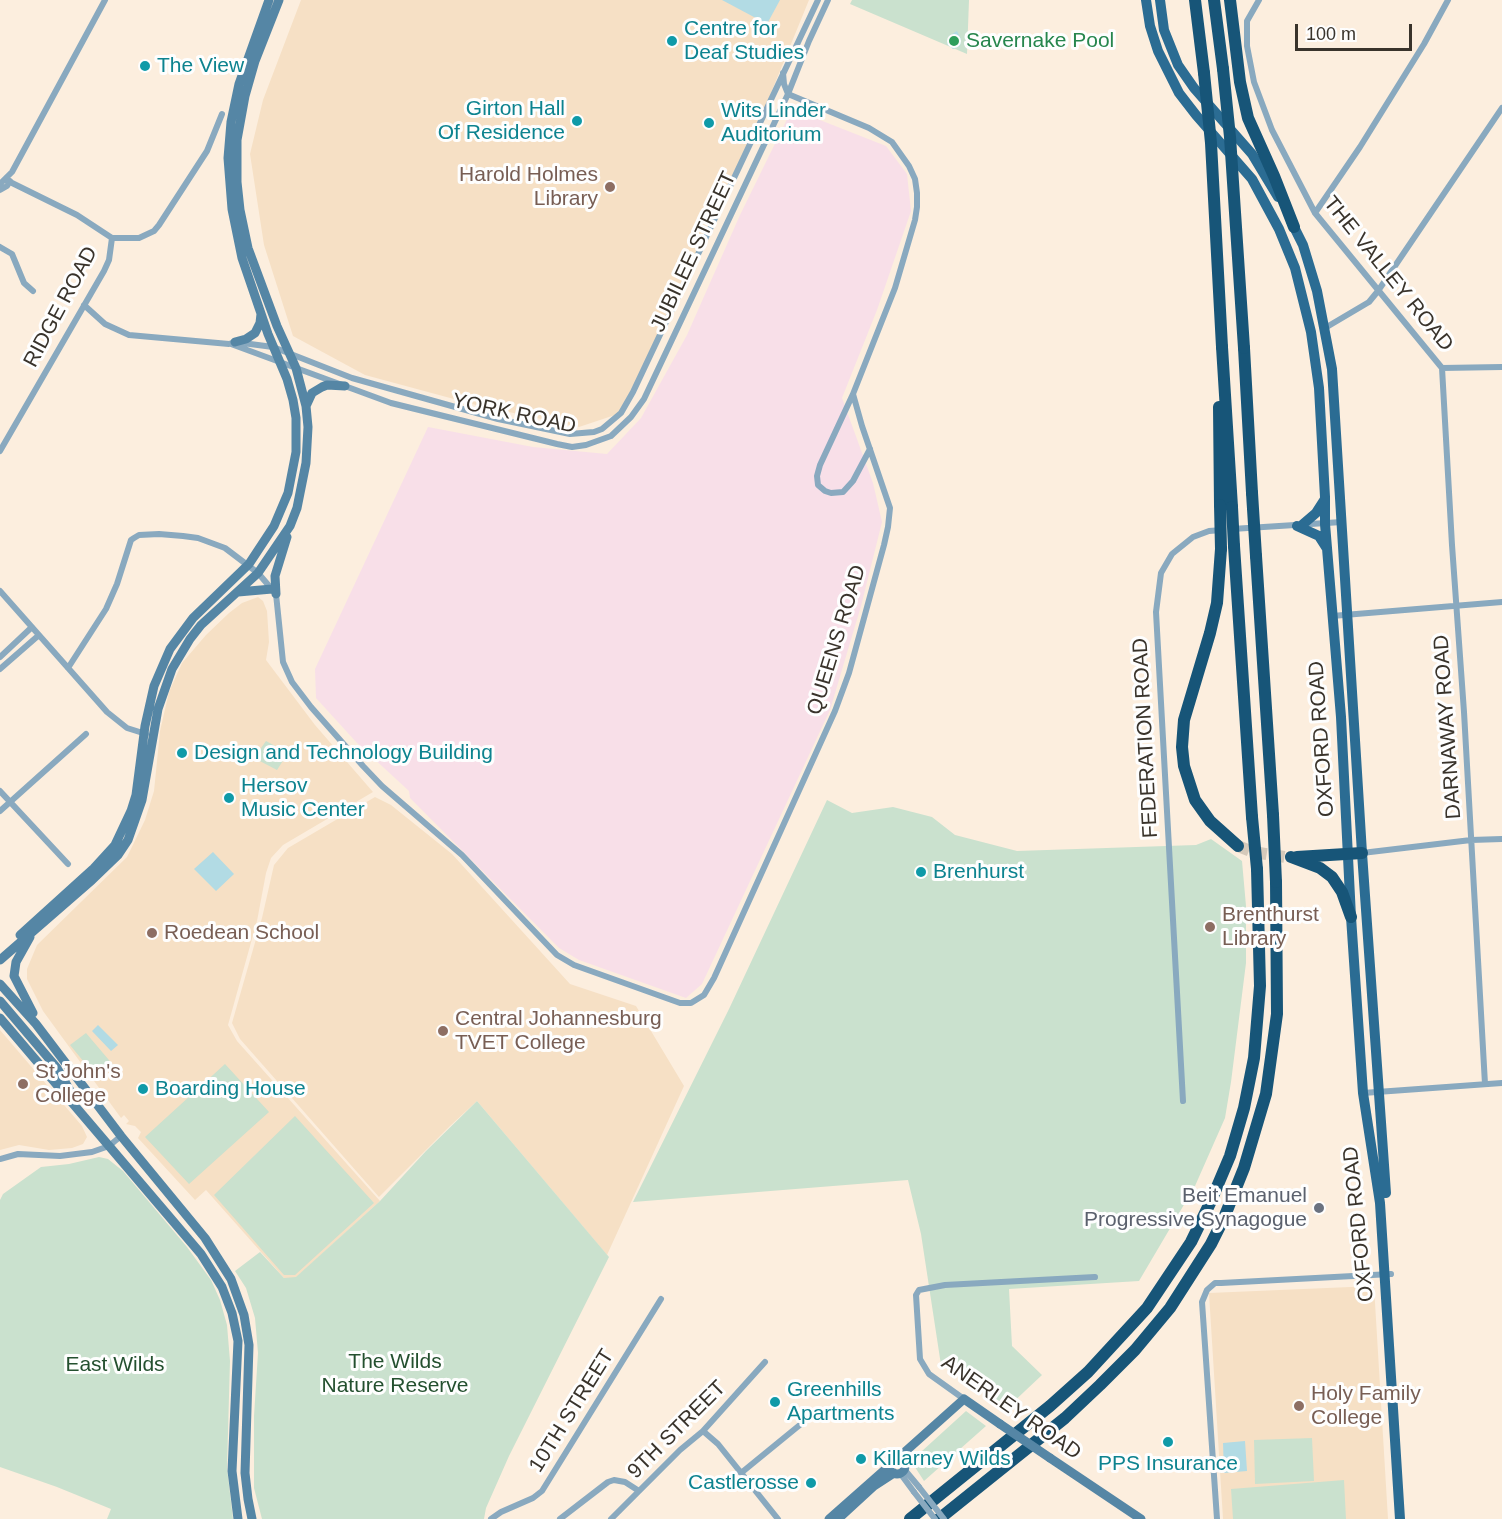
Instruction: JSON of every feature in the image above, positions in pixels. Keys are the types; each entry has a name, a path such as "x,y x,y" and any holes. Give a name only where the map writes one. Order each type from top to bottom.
{"highway":[{"path":"1195,0 1211,142 1223,368 1226,506 1217,603 1186,711 1182,747 1184,766 1195,800 1215,827 1238,846"},
{"path":"937,1519 1065,1418 1135,1350 1170,1308 1224,1218 1244,1168 1266,1094 1277,1014 1273,815 1230,137 1214,0"},
{"path":"1230,0 1240,82 1248,118 1293,226"},
{"path":"910,1519 1089,1372 1147,1308 1191,1242 1230,1156 1244,1108 1254,1058 1260,986 1257,869 1234,546 1226,506"},
{"path":"1351,917 1342,892 1332,877 1320,868 1288,857 1355,854"}],"main road":[{"path":"0,960 92,880 118,855 128,840 142,800 154,686 170,649 194,618 249,564 274,526 283,507 296,452 296,418 293,400 281,363 261,314 236,233 228,158 231,122 239,84 269,0"},
{"path":"236,593 274,591 275,576 301,490 306,463 308,427 306,406 296,368 248,248 240,210 236,156 241,111 248,81 279,0"},
{"name":"OXFORD ROAD","path":"1146,0 1150,26 1167,71 1179,93 1252,179 1279,229 1295,268 1311,332 1319,388 1326,547 1332,616 1378,1091 1400,1519"},
{"name":"OXFORD ROAD","path":"1160,0 1164,30 1178,65 1194,88 1252,154 1293,226 1308,259 1325,328 1332,369 1348,615 1355,854 1351,917 1363,1093 1378,1185 1388,1274 1406,1519"},
{"path":"232,343 246,339 255,333 261,314"},
{"path":"306,406 312,393 322,387 345,386"},
{"path":"1325,497 1316,513 1300,526 1319,536 1326,547"},
{"path":"0,952 91,871 115,845 131,811 148,734 162,692 177,660 201,626 258,573 290,526"},
{"path":"34,930 19,955 14,976 47,1039"},
{"path":"0,984 19,1002 121,1136 217,1254 231,1279 240,1303 249,1345 245,1473 252,1519"},
{"path":"0,1001 57,1068 86,1120"},
{"path":"0,1018 204,1259 222,1287 232,1313 238,1350 232,1472 238,1519"},
{"path":"829,1519 898,1467 913,1450 914,1445 964,1400"},
{"name":"ANERLEY ROAD","path":"964,1400 1141,1519"},
{"path":"837,1519 854,1500"}],"street":[{"path":"0,196 105,0"},
{"name":"JUBILEE STREET","path":"621,413 678,300 818,0"},
{"name":"JUBILEE STREET","path":"631,417 644,399 788,94 809,40 828,0"},
{"name":"THE VALLEY ROAD","path":"1259,0 1247,21 1246,46 1264,114 1315,213 1442,368"},
{"path":"1315,213 1360,147 1418,54 1448,0"},
{"path":"783,73 788,94 881,134 892,142 902,154 915,179 917,207 911,237 895,288 853,394 820,465 817,476 818,485 831,493 843,492 853,481 870,449"},
{"path":"767,110 777,99 788,94"},
{"path":"1325,328 1369,302 1378,291 1502,108"},
{"name":"RIDGE ROAD","path":"0,451 110,260 112,238 140,238 154,231 207,151 222,114"},
{"path":"744,159 755,162"},
{"path":"5,183 77,215 112,238"},
{"path":"0,246 12,254 24,283 33,291"},
{"name":"YORK ROAD","path":"84,305 105,324 129,335 273,347 352,378 498,419 570,434 602,429 621,413"},
{"name":"YORK ROAD","path":"232,343 383,400 572,447 603,440 631,417"},
{"path":"1442,368 1502,367"},
{"name":"DARNAWAY ROAD","path":"1442,368 1485,1084"},
{"path":"383,400 387,388"},
{"name":"QUEENS ROAD","path":"274,591 283,662 292,682 363,766 462,855 562,959 680,1004 691,1003 708,990 714,978 843,691 890,517 886,494 853,394"},
{"name":"FEDERATION ROAD","path":"1183,1101 1156,612 1161,573 1172,554 1182,544 1209,531 1342,522"},
{"path":"68,668 106,609 117,584 131,540 139,535 159,534 198,538 225,548 249,564 274,591"},
{"path":"0,591 115,719 128,728 148,734"},
{"path":"1332,616 1502,602"},
{"path":"0,657 32,627"},
{"path":"0,669 39,635"},
{"path":"0,811 86,735"},
{"path":"0,791 68,864"},
{"path":"1355,854 1471,840 1502,839"},
{"path":"1363,1093 1502,1083"},
{"path":"0,1159 18,1154 67,1156 92,1152 109,1146 121,1136"},
{"path":"1217,1519 1202,1302 1207,1290 1215,1284 1388,1274"},
{"name":"ANERLEY ROAD","path":"964,1400 929,1374 920,1359 918,1292 925,1288 945,1285 1095,1277"},
{"name":"10TH STREET","path":"491,1519 533,1498 542,1491 661,1299"},
{"name":"9TH STREET","path":"611,1519 680,1450 703,1431 765,1362"},
{"path":"741,1473 812,1415"},
{"path":"703,1431 718,1444 778,1519"},
{"path":"898,1467 944,1519"},
{"path":"560,1519 608,1482 614,1480 625,1482 639,1491"},
{"path":"917,1490 937,1519"}],"shaded area":[{"path":"301,0 809,0 764,110 636,383 618,414 579,427 476,405 365,375 293,336 264,245 250,154 263,100"},
{"path":"792,109 886,146 907,174 911,211 877,310 842,398 873,483 882,522 861,606 830,710 702,984 686,998 579,960 559,948 410,798 409,791 357,743 316,698 315,669 428,427 533,447 607,454 641,418 687,335 740,215"},
{"name":"Roedean School","path":"258,597 263,601 267,611 269,642 266,660 315,725 373,792 283,845 271,858 257,921 228,1025 237,1041 380,1201 296,1278 284,1278 206,1190 195,1200 138,1138 141,1132 135,1126 126,1124 129,1121 124,1115 121,1118 43,1011 27,979 27,969 37,945 127,857 145,820 154,791 160,731 169,692 182,663 229,613 242,603"},
{"name":"Central Johannesburg TVET College","path":"375,797 391,805 452,854 570,984 636,1006 684,1086 607,1255 477,1101 379,1197 240,1039 232,1023 262,918 274,865 288,848"},
{"name":"St John's College","path":"0,1030 82,1126 87,1137 83,1144 72,1148 49,1150 19,1145 0,1150"},
{"name":"Holy Family College","path":"1374,1286 1388,1519 1223,1519 1209,1293"}],"green space":[{"path":"852,0 969,0 967,54 850,4"},
{"path":"266,741 288,753 277,770 254,758"},
{"path":"827,800 852,813 893,807 932,817 955,835 1017,851 1196,845 1211,839 1242,861 1246,906 1246,963 1225,1118 1195,1186 1139,1281 1009,1289 1012,1346 1042,1375 1008,1407 941,1365 921,1234 908,1180 633,1202 729,1009"},
{"path":"86,1033 114,1066 98,1079 70,1045"},
{"path":"225,1064 269,1112 189,1184 145,1137"},
{"name":"The Wilds Nature Reserve","path":"477,1101 609,1257 509,1456 486,1508 484,1519 262,1519 254,1488 254,1416 258,1353 255,1318 246,1288 235,1271 260,1252 284,1278 296,1277 380,1201"},
{"path":"295,1116 374,1203 295,1275 284,1275 214,1195"},
{"name":"East Wilds","path":"99,1157 108,1159 123,1171 187,1247 211,1280 220,1300 227,1325 230,1361 227,1468 233,1519 107,1519 111,1509 0,1467 0,1200 3,1194 41,1167 69,1164"},
{"path":"966,1411 986,1426 924,1481 911,1461"},
{"path":"1312,1438 1314,1481 1255,1484 1254,1440"},
{"path":"1344,1480 1346,1519 1233,1519 1231,1489"}],"water":[{"path":"722,0 780,0 767,24"},
{"name":"Savernake Pool","path":"957,31 961,39 960,46 953,49 947,44 949,36"},
{"path":"213,852 234,874 216,891 194,869"},
{"path":"98,1025 118,1045 111,1051 92,1031"},
{"path":"1245,1441 1247,1471 1224,1473 1223,1443"}],"tunnel":[{"path":"1238,846 1253,852 1285,857"}],"place":[{"name":"Centre for Deaf Studies","path":"672,41"},
{"name":"Savernake Pool","path":"954,41"},
{"name":"The View","path":"145,66"},
{"name":"Girton Hall Of Residence","path":"577,121"},
{"name":"Wits Linder Auditorium","path":"709,123"},
{"name":"Harold Holmes Library","path":"610,187"},
{"name":"Design and Technology Building","path":"182,753"},
{"name":"Hersov Music Center","path":"229,798"},
{"name":"Brenhurst","path":"921,872"},
{"name":"Brenthurst Library","path":"1210,927"},
{"name":"Roedean School","path":"152,933"},
{"name":"Central Johannesburg TVET College","path":"443,1031"},
{"name":"St John's College","path":"23,1084"},
{"name":"Boarding House","path":"143,1089"},
{"name":"Beit Emanuel Progressive Synagogue","path":"1319,1208"},
{"name":"Greenhills Apartments","path":"775,1402"},
{"name":"Holy Family College","path":"1299,1406"},
{"name":"PPS Insurance","path":"1168,1442"},
{"name":"Killarney Wilds","path":"861,1459"},
{"name":"Castlerosse","path":"811,1483"}]}
